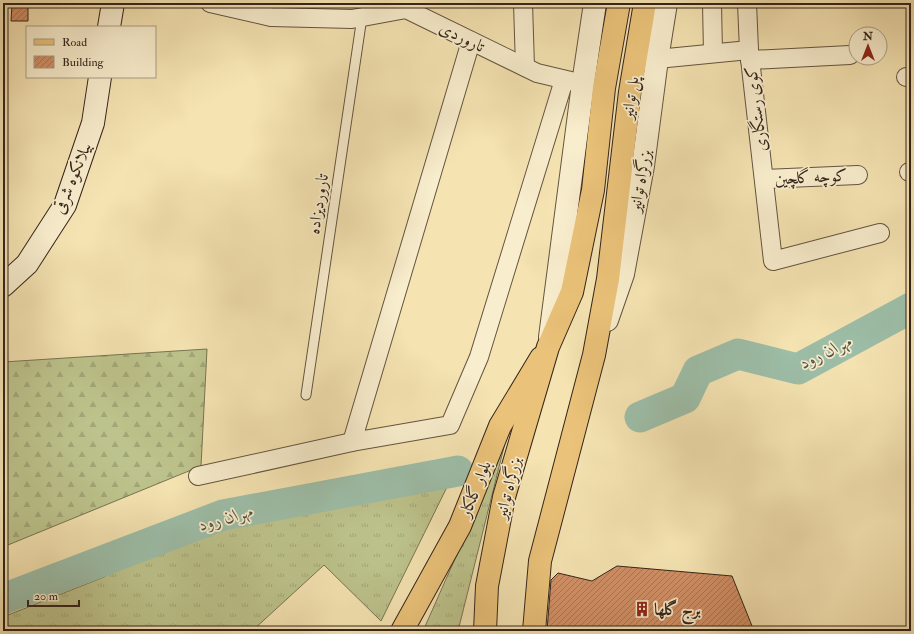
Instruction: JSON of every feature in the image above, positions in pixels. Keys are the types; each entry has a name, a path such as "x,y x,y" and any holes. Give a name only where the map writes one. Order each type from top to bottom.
{"main road":[{"name":"پل توانیر","path":"592,190 604,88 619,3"},
{"name":"پل توانیر","path":"617,193 630,92 645,3"},
{"name":"بزرگراه توانیر","path":"485,631 487,586 504,497 548,347 572,292 592,190"},
{"name":"بزرگراه توانیر","path":"534,631 540,561 594,355 608,279 617,193"},
{"name":"بلوار گلکار","path":"402,631 460,526 500,426 548,347"}],"street":[{"path":"109,26 113,3"},
{"name":"تاروردی","path":"210,3 271,17 340,11 352,19 406,9 537,73 574,82"},
{"path":"523,3 525,67"},
{"name":"بزرگراه توانیر","path":"548,347 574,82 595,3"},
{"name":"بزرگراه توانیر","path":"594,355 624,274 643,166 666,3"},
{"path":"712,3 713,53"},
{"path":"747,3 750,55 848,55"},
{"path":"352,442 471,41"},
{"name":"کوی رستگاری","path":"657,59 713,53 750,55 773,261 880,233"},
{"name":"بیلانکوه شرقی","path":"3,286 27,264 65,205 93,123 100,78"},
{"path":"198,476 352,442 450,425 479,357 574,82"},
{"name":"کوچه گلچین","path":"764,180 858,175"}],"lane":[{"name":"تاروردیزاده","path":"306,395 362,17"}],"green space":[{"path":"207,349 201,466 3,547 3,362"},
{"path":"509,427 458,631 423,631 458,552"},
{"path":"449,483 381,621 324,565 252,631 3,631 3,617 104,577 159,539"}],"building":[{"path":"12,4 28,4 28,21 11,21"},
{"name":"برج گلها","path":"617,566 732,576 754,631 547,631 551,580 558,573 592,581"}],"waterway":[{"name":"مهران رود","path":"640,417 685,398 698,371 738,354 798,369 911,308"},
{"name":"مهران رود","path":"3,599 223,515 458,471"}],"place":[{"name":"برج گلها","path":"642,609"}]}
